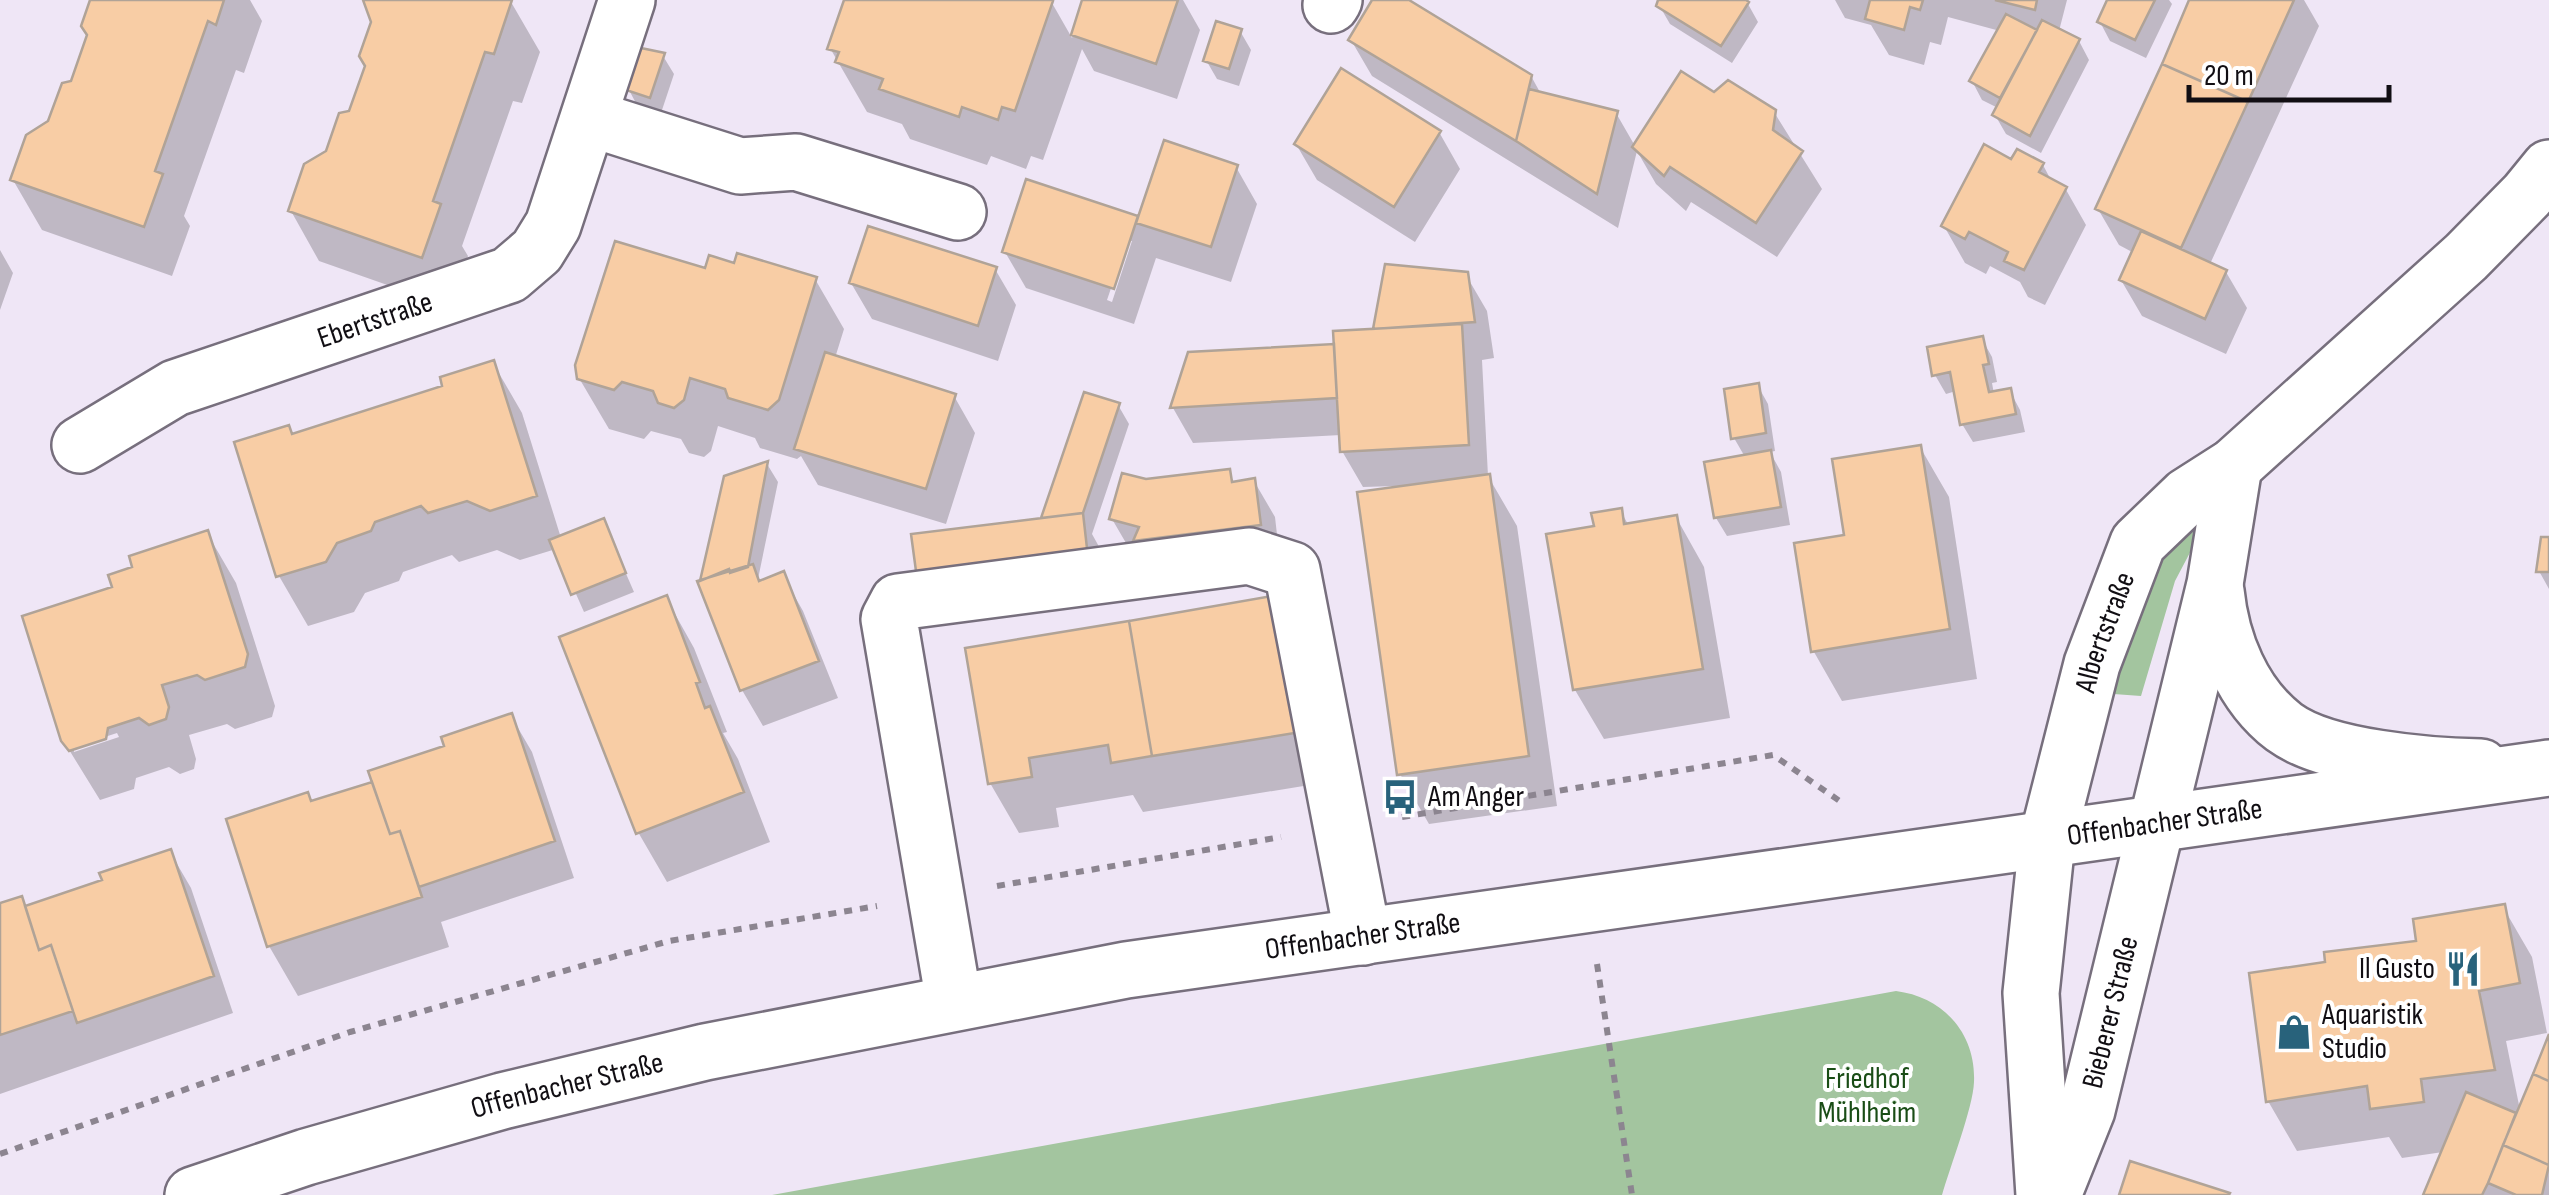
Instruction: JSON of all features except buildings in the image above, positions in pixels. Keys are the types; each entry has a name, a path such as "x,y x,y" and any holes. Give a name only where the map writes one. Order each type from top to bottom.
{"street":[{"name":"Ebertstraße","path":"80,444 175,388 509,275 537,252 553,225 627,0"},
{"path":"589,118 740,166 796,162 958,212"},
{"name":"Albertstraße","path":"2047,841 2092,664 2138,543 2187,496 2234,466 2466,257 2549,168"},
{"path":"2157,825 2215,584 2234,466"},
{"path":"954,1002 888,618 898,602 1249,556 1292,570 1363,937"},
{"path":"2215,584 2220,627 2246,684 2285,727 2345,750 2387,759 2546,768"},
{"name":"Offenbacher Straße","path":"193,1195 306,1157 502,1101 705,1052 1126,970 2546,768"},
{"name":"Bieberer Straße","path":"2053,1195 2087,1110 2157,825"},
{"name":"Bieberer Straße","path":"2044,1195 2031,992 2047,841"}],"path":[{"path":"1588,905 1632,1195"}],"green space":[{"path":"2192,507 2204,526 2175,581 2141,696 2100,693 2117,627"},
{"name":"Friedhof Mühlheim","path":"1896,991 1928,1001 1953,1020 1963,1033 1973,1064 1970,1107 1942,1195 772,1195"}],"place":[{"name":"Am Anger","path":"1400,797"},
{"name":"Il Gusto","path":"2463,969"},
{"name":"Aquaristik Studio","path":"2294,1032"}]}
